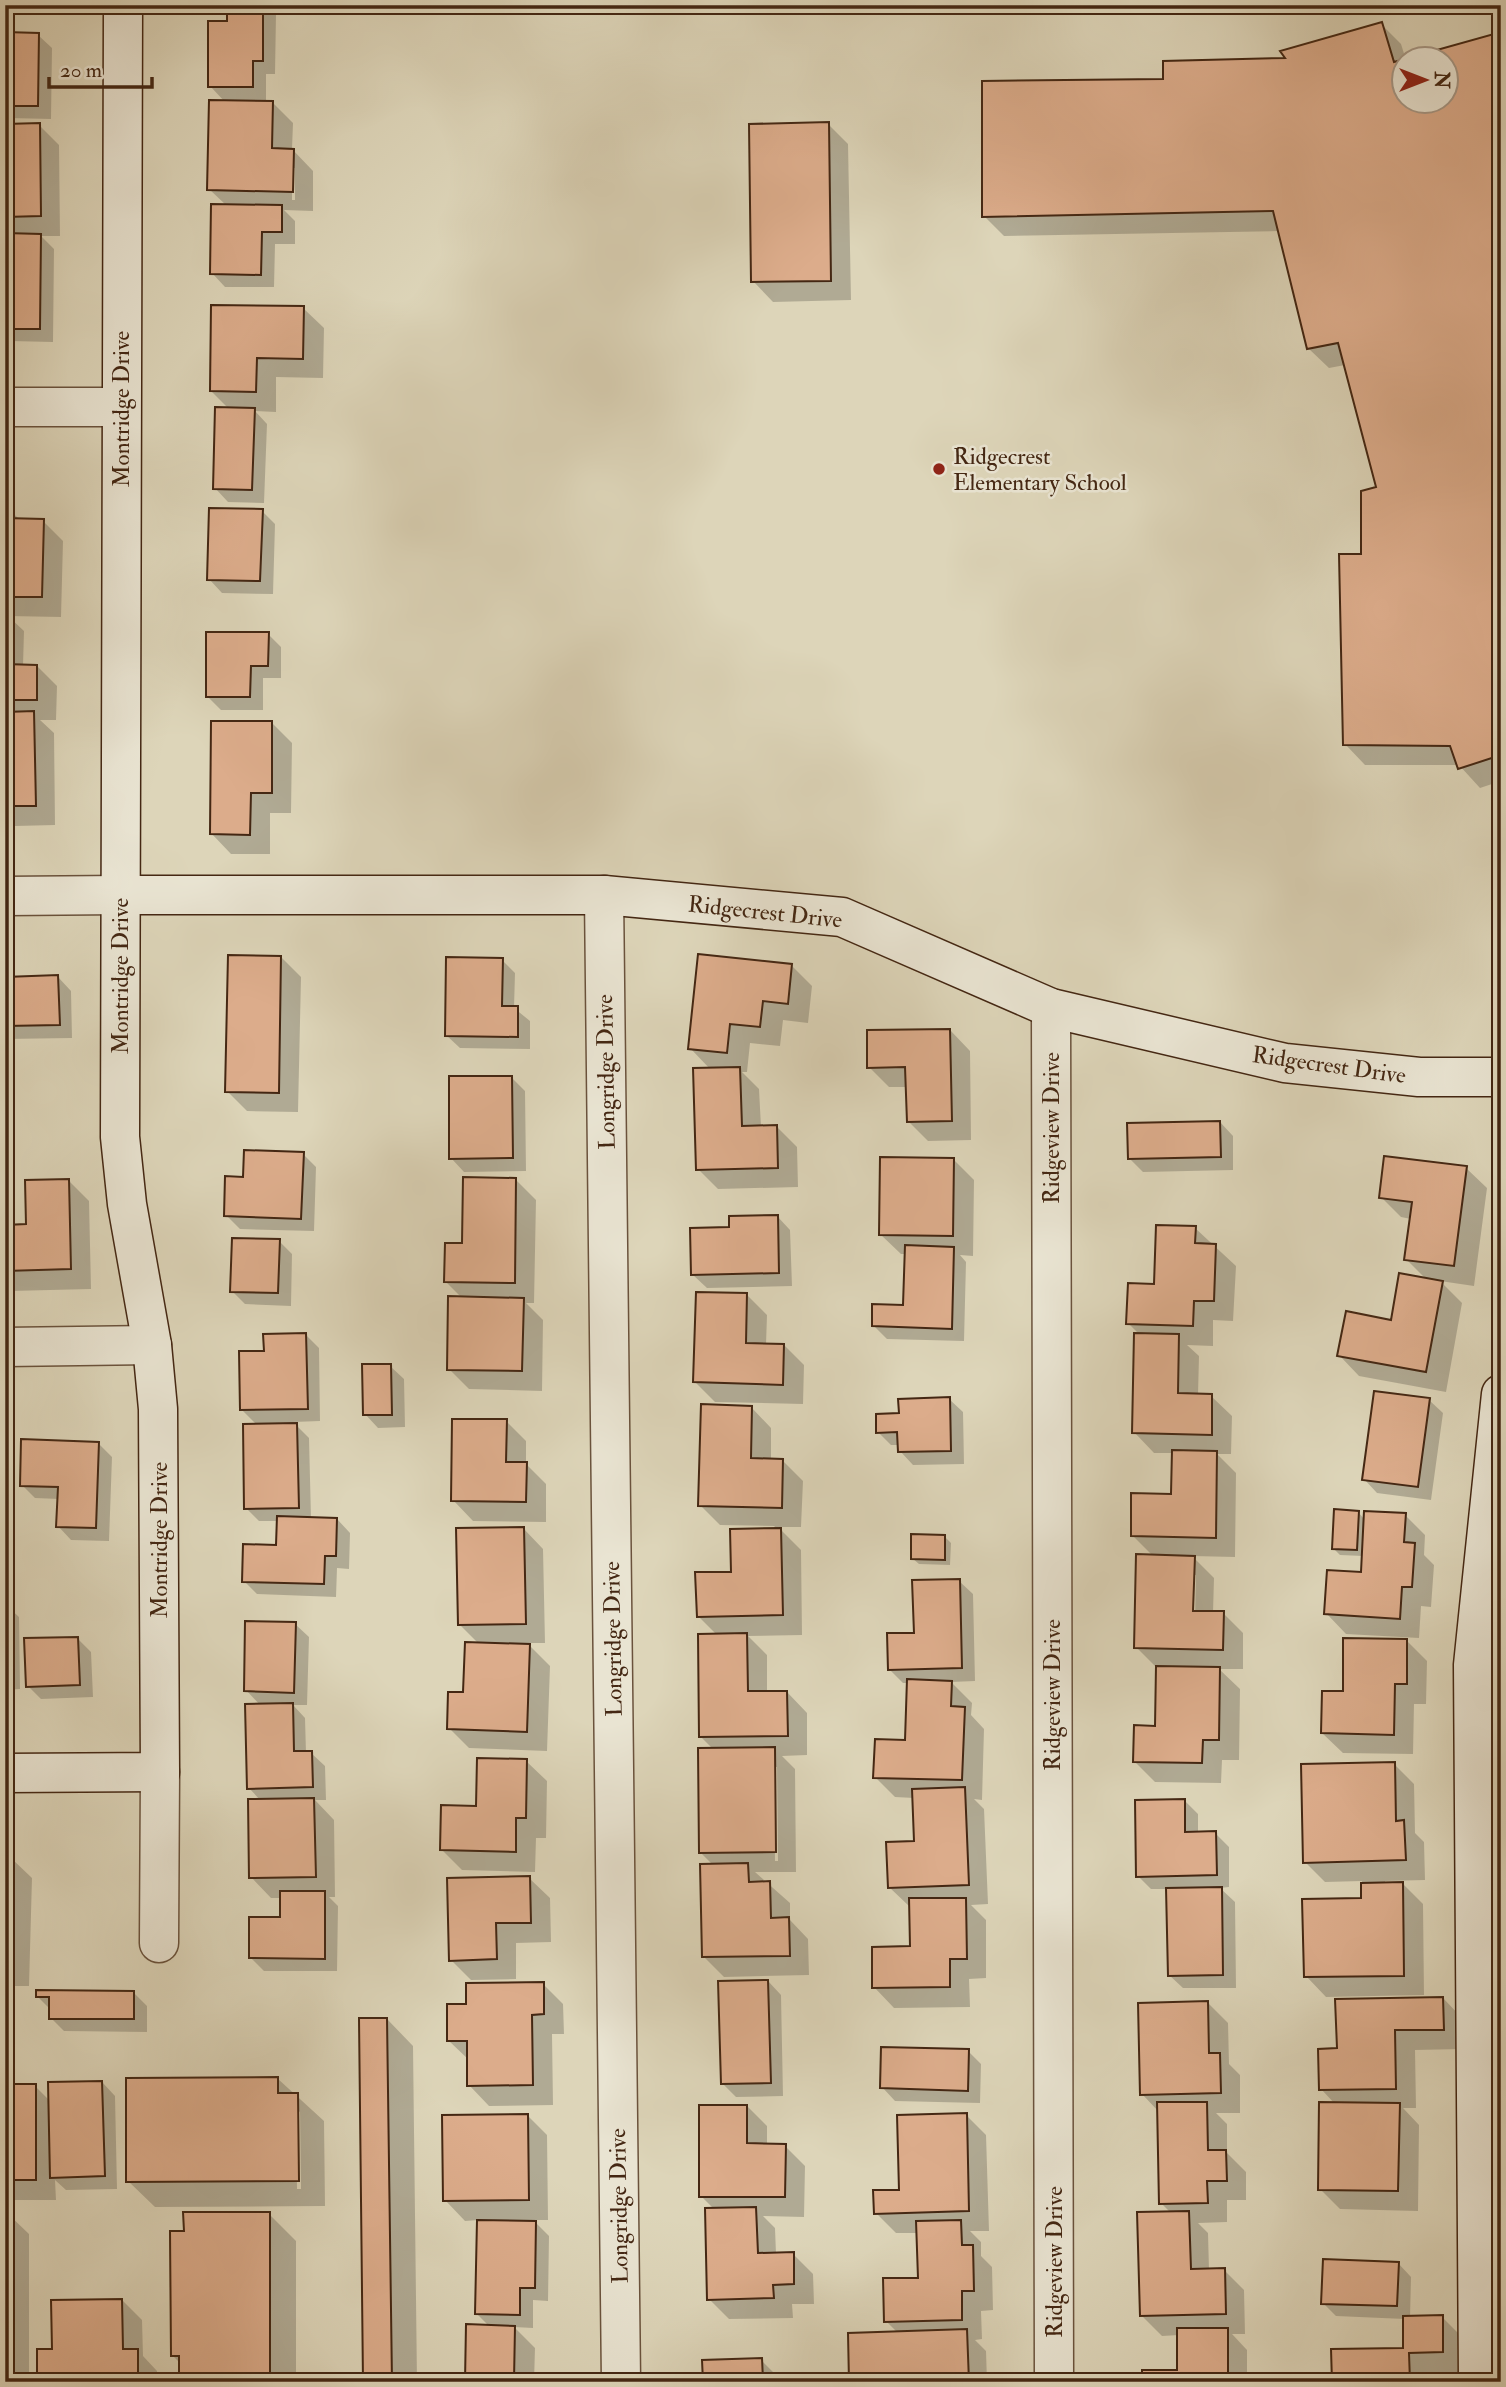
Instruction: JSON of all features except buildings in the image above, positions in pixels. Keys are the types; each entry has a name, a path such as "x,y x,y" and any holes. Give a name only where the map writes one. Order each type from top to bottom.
{"street":[{"name":"Montridge Drive","path":"123,5 120,1137 127,1204 152,1345 158,1409 159,1943"},
{"path":"5,407 121,407"},
{"name":"Ridgecrest Drive","path":"5,896 604,895 842,917 1051,1008 1285,1063 1419,1077 1501,1077"},
{"name":"Longridge Drive","path":"604,895 621,2382"},
{"name":"Ridgeview Drive","path":"1051,1008 1054,2382"},
{"path":"5,1347 152,1345"},
{"path":"1478,2382 1489,2122 1487,1665 1501,1394"},
{"path":"5,1773 160,1772"}],"place":[{"name":"Ridgecrest Elementary School","path":"939,469"}]}
